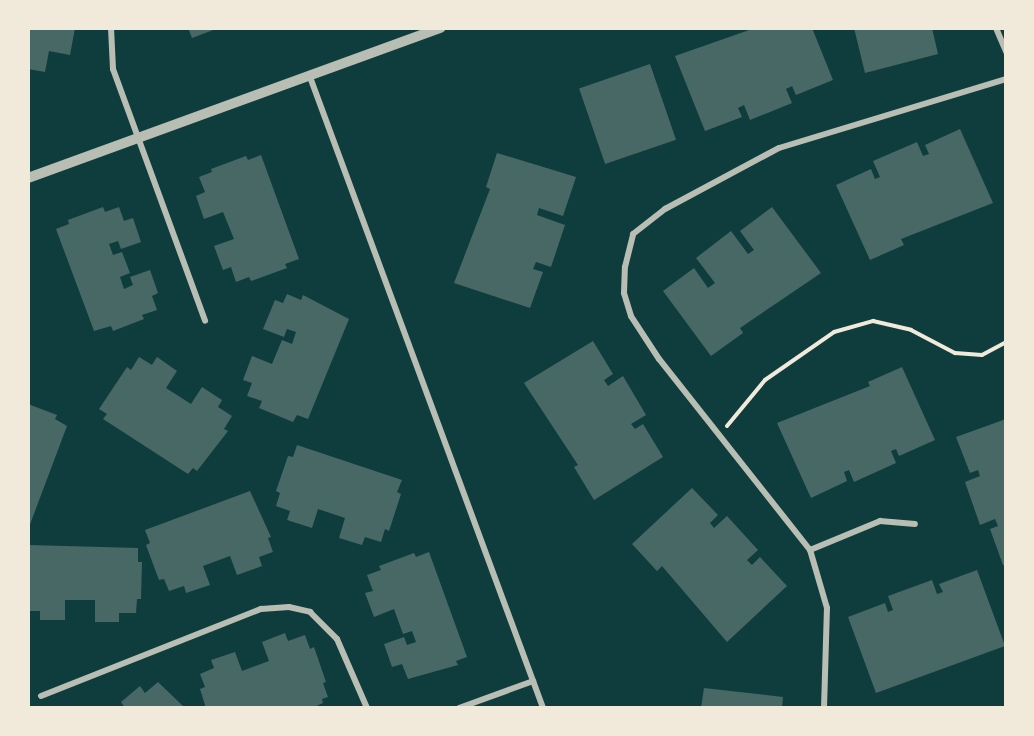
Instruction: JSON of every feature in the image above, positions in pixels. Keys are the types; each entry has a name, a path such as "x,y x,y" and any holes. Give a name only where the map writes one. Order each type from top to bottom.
{"street":[{"path":"111,28 113,69 206,321"},
{"path":"28,178 441,28"},
{"path":"996,28 1005,52"},
{"path":"310,77 543,708"},
{"path":"824,708 827,608 810,550 659,359 631,315 624,293 625,267 633,234 665,209 780,148 1005,79"},
{"path":"810,550 880,521 915,524"},
{"path":"41,696 261,609 289,607 310,612 337,639 367,708"},
{"path":"459,708 533,681"}],"path":[{"path":"719,436 765,380 834,332 873,321 911,330 955,353 982,355 1005,342"}],"building":[{"path":"28,28 75,28 70,55 49,51 45,72 28,69"},
{"path":"188,28 216,28 216,29 192,38"},
{"path":"755,28 812,28 833,80 796,95 792,86 786,89 792,103 750,120 744,105 738,108 742,117 705,131 675,56"},
{"path":"854,28 932,28 938,54 865,73"},
{"path":"650,64 676,140 605,164 579,88"},
{"path":"960,129 993,203 901,239 904,245 870,260 836,185 871,169 875,179 880,177 873,161 917,142 923,156 929,154 925,145"},
{"path":"497,153 576,177 563,216 539,208 537,215 565,225 551,267 536,262 533,269 543,272 530,308 454,283 490,189 486,187"},
{"path":"261,155 299,259 285,264 287,268 251,281 249,277 236,282 231,267 223,270 214,246 234,239 223,212 204,219 196,196 205,192 199,177 212,172 211,169 246,156 248,160"},
{"path":"103,207 105,212 119,207 124,221 133,218 141,242 121,249 118,241 109,244 113,255 122,252 130,273 120,277 124,289 133,285 130,277 150,270 158,293 152,296 157,310 142,315 144,319 113,331 111,326 94,331 56,229 69,224 68,220"},
{"path":"772,207 821,273 740,328 743,333 711,356 663,291 694,268 708,288 715,283 696,258 731,231 748,254 754,250 740,231"},
{"path":"287,294 301,300 303,295 349,319 308,419 297,415 293,422 259,408 262,401 247,396 252,383 243,380 252,356 272,364 282,340 292,344 296,332 287,329 284,337 263,329 275,300 283,303"},
{"path":"593,341 613,374 604,380 608,386 623,376 646,415 631,424 635,429 643,424 663,457 594,500 574,467 578,465 524,383"},
{"path":"139,357 152,365 157,357 177,371 166,388 191,404 202,387 222,400 218,407 232,416 224,429 228,431 197,471 193,468 188,474 103,419 107,414 99,409 127,367 131,370"},
{"path":"902,367 935,440 899,456 896,449 891,451 896,463 854,482 849,470 844,472 847,481 811,498 777,423 870,386 868,382"},
{"path":"28,404 57,415 55,419 67,426 29,527"},
{"path":"1006,419 1006,565 1003,565 990,529 998,526 995,519 980,525 965,482 980,476 978,470 970,473 956,437"},
{"path":"297,445 402,480 397,492 401,494 389,531 385,529 381,542 365,537 362,545 339,538 345,518 318,509 312,528 287,520 290,511 276,506 280,493 276,491 288,456 293,457"},
{"path":"692,488 718,515 710,523 714,528 727,516 758,550 747,560 752,565 760,557 787,586 727,642 662,566 657,571 632,544"},
{"path":"250,491 271,537 268,538 273,552 259,557 262,566 237,575 230,556 203,566 210,585 186,593 184,586 169,591 164,579 159,580 146,545 150,543 145,530"},
{"path":"28,545 138,548 138,562 142,562 141,599 137,599 136,613 119,613 119,622 95,622 95,600 65,600 65,620 40,620 40,611 28,611"},
{"path":"429,552 467,657 456,661 458,665 408,679 402,664 392,667 384,644 404,637 407,645 416,642 412,631 403,634 394,609 374,617 365,593 373,591 367,575 381,570 379,566 414,553 416,557"},
{"path":"977,570 1005,646 876,693 848,617 885,603 888,612 893,610 888,596 932,580 937,594 943,592 939,584"},
{"path":"285,633 288,641 305,635 310,649 314,647 326,682 323,683 328,697 322,699 323,703 312,708 206,708 200,689 205,687 200,674 214,668 211,660 235,652 242,671 269,661 262,642"},
{"path":"158,682 185,708 125,708 121,702 140,686 145,693"},
{"path":"704,688 783,697 782,708 701,708"}]}
